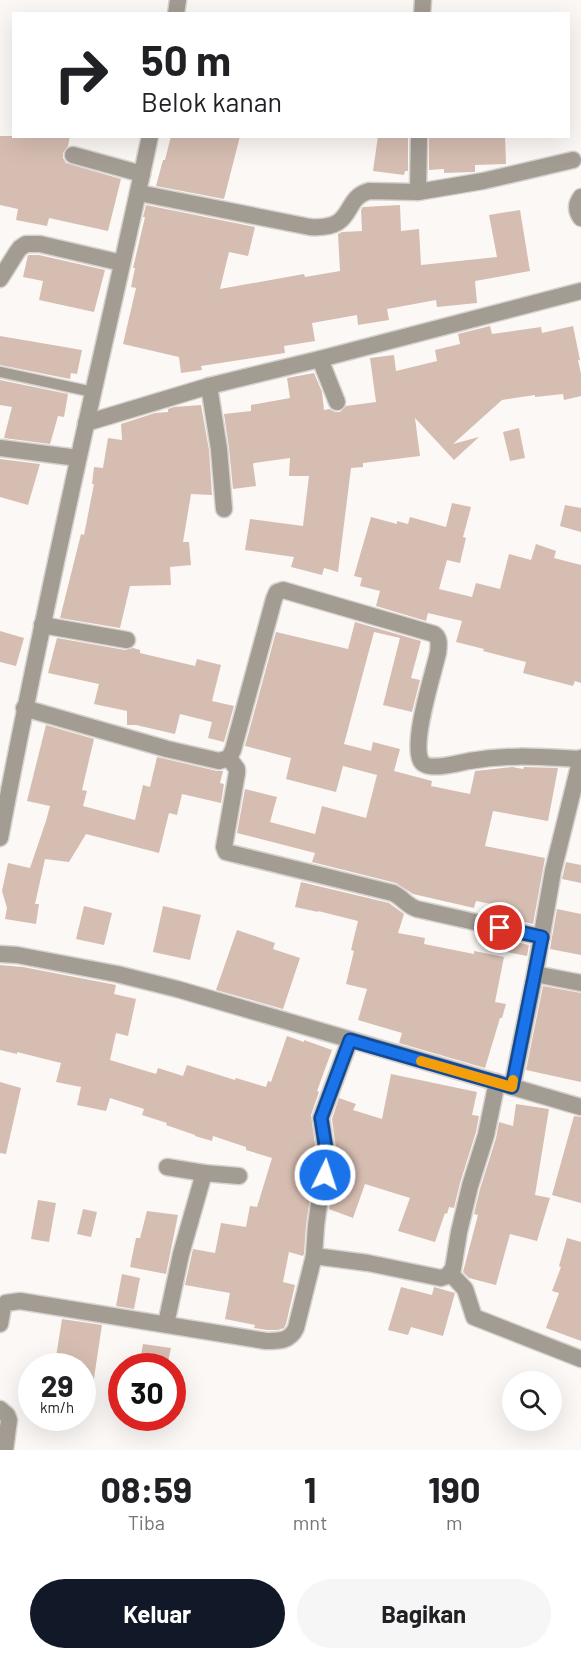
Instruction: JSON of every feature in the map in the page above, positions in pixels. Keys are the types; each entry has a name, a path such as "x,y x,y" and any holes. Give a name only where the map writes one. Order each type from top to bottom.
{"street":[{"path":"0,838 24,708 150,138"},
{"path":"418,192 419,138"},
{"path":"73,155 142,174"},
{"path":"139,193 320,228 336,224 345,217 353,203 363,193 369,191 418,192 483,181 573,160"},
{"path":"581,197 577,209 581,218"},
{"path":"0,279 17,252 26,244 40,244 122,263"},
{"path":"86,423 209,386 581,291"},
{"path":"320,359 337,402"},
{"path":"209,386 219,449 224,509"},
{"path":"0,448 78,458"},
{"path":"24,708 167,749 219,761 229,758 234,750 274,599 278,592 283,590 437,636 438,652 418,743 424,765 430,767 520,755 581,759 553,871 535,974 504,1084 470,1186 453,1269 441,1278 368,1263 314,1256"},
{"path":"42,625 128,640"},
{"path":"229,758 237,769 237,773 225,852 393,893 417,909 542,937"},
{"path":"0,954 17,955 117,974 177,989 581,1107"},
{"path":"535,974 581,983"},
{"path":"0,1324 6,1303 20,1301 266,1341 288,1339 296,1328 314,1256 315,1226 328,1162 321,1118 350,1040"},
{"path":"167,1167 239,1176"},
{"path":"166,1324 192,1210 196,1206 204,1173"},
{"path":"450,1273 465,1289 474,1317 581,1359"},
{"path":"0,1409 9,1420 5,1450"}],"lane":[{"path":"0,372 93,392"}],"building":[{"path":"0,136 70,138 63,153 66,163 121,179 108,231 49,218 47,226 16,220 18,209 0,205"},
{"path":"170,138 239,138 224,199 156,186 163,160 165,160"},
{"path":"378,138 408,138 408,171 405,171 404,175 373,171"},
{"path":"429,138 505,138 506,164 475,165 475,172 444,173 444,169 429,170"},
{"path":"146,205 255,227 248,256 229,252 220,289 304,274 305,277 340,271 338,234 362,231 361,210 363,207 400,205 401,231 419,229 421,265 497,257 489,215 520,210 530,271 475,281 477,303 437,307 436,300 387,309 389,320 358,325 357,315 312,323 315,341 284,346 285,353 201,366 202,370 181,373 179,357 123,344 136,288 131,287 135,268 133,268"},
{"path":"28,255 39,255 105,270 94,312 39,300 43,281 23,277"},
{"path":"490,326 492,334 541,327 542,333 573,326 580,360 578,360 581,374 581,396 564,400 563,394 535,397 535,395 502,400 453,444 479,437 454,460 415,418 420,456 363,463 363,467 351,468 338,572 324,568 322,575 291,567 294,557 245,550 250,519 303,526 309,476 289,476 290,458 254,463 256,486 233,489 224,414 251,411 251,405 290,398 287,378 314,373 322,392 324,410 340,412 346,406 376,402 370,358 394,355 396,371 437,361 435,350 460,344 458,334"},
{"path":"0,336 82,350 77,374 71,373 70,379 0,365"},
{"path":"0,380 68,394 64,417 58,416 50,444 4,438 12,407 0,405"},
{"path":"201,405 209,450 212,495 191,494 183,542 189,542 191,565 170,567 171,585 130,586 120,628 60,618 81,534 84,535 94,484 92,484 94,467 103,468 108,438 122,440 121,424 155,413 168,412 168,409 174,407"},
{"path":"519,428 525,458 510,461 503,432"},
{"path":"0,459 40,464 28,505 0,497"},
{"path":"452,503 471,507 463,537 466,538 460,563 447,560 439,589 472,597 476,583 500,589 509,554 531,560 536,544 556,551 554,558 581,565 581,683 575,681 573,686 523,673 526,662 456,642 462,621 428,613 426,621 376,606 380,591 360,586 362,578 354,576 371,517 397,524 397,521 408,524 410,517 446,527"},
{"path":"565,505 581,508 581,532 560,526"},
{"path":"355,622 421,641 411,678 420,680 412,712 383,705 400,638 374,632 344,744 371,751 373,742 400,749 394,771 432,781 431,786 470,794 475,771 512,767 558,768 548,821 493,811 485,846 545,858 533,924 504,918 506,907 476,901 474,908 413,894 396,883 312,862 315,853 237,833 245,789 277,797 270,822 315,834 322,806 366,818 377,775 343,766 336,792 286,779 291,758 245,746 276,632 348,649"},
{"path":"0,631 24,638 16,666 0,662"},
{"path":"57,638 125,650 133,648 140,650 140,653 195,666 197,659 221,665 212,701 234,706 224,742 208,738 212,722 180,714 175,734 127,725 127,711 94,704 99,684 48,673"},
{"path":"46,725 94,739 82,790 87,791 83,806 135,820 143,785 150,787 157,757 223,771 220,783 224,784 221,803 182,794 177,815 169,813 159,853 86,834 69,862 45,859 35,904 39,904 36,924 5,919 7,908 2,891 8,863 30,868 50,806 27,801"},
{"path":"566,862 581,865 581,883 562,879"},
{"path":"301,882 389,903 404,914 398,933 425,938 424,944 474,954 474,951 504,957 495,1002 506,1004 485,1068 399,1043 402,1033 358,1020 367,989 346,984 358,921 295,907"},
{"path":"84,906 112,913 104,945 76,939"},
{"path":"163,906 201,915 190,960 153,952"},
{"path":"557,909 581,914 581,955 550,949"},
{"path":"237,930 275,943 273,949 300,958 283,1009 216,990"},
{"path":"500,938 529,945 527,956 497,950"},
{"path":"0,965 23,967 116,985 114,994 136,999 128,1036 116,1033 110,1060 156,1074 158,1068 183,1076 187,1065 266,1087 268,1081 271,1082 287,1036 332,1050 311,1115 315,1145 305,1176 313,1178 304,1254 303,1256 289,1252 283,1282 295,1285 284,1328 267,1330 225,1319 230,1293 185,1285 193,1249 215,1253 221,1223 246,1227 250,1206 257,1207 272,1158 213,1136 212,1141 195,1136 142,1115 144,1109 110,1098 106,1111 77,1105 81,1087 56,1082 61,1063 0,1050"},
{"path":"543,986 581,993 581,1082 526,1070"},
{"path":"391,1074 477,1092 472,1115 479,1116 476,1132 454,1208 449,1207 447,1214 445,1213 435,1242 398,1231 410,1198 365,1184 353,1218 329,1209 334,1181 336,1181 346,1152 336,1149 332,1119 339,1098 356,1104 353,1110 382,1119"},
{"path":"0,1082 21,1088 6,1154 0,1153"},
{"path":"516,1104 549,1109 535,1195 550,1198 537,1241 510,1234 496,1285 469,1278 463,1272 478,1215 474,1214 480,1189 499,1122 513,1126"},
{"path":"574,1116 581,1117 581,1203 552,1195"},
{"path":"38,1200 56,1203 49,1242 31,1239"},
{"path":"83,1209 97,1212 91,1237 77,1234"},
{"path":"147,1211 178,1215 166,1274 130,1267 136,1238 140,1238"},
{"path":"567,1238 581,1242 581,1341 546,1328 559,1293 552,1291 561,1267 559,1266"},
{"path":"122,1274 140,1278 134,1309 116,1306"},
{"path":"401,1287 432,1295 434,1287 455,1293 443,1336 411,1327 408,1335 388,1330"},
{"path":"62,1319 102,1325 96,1365 96,1353 57,1353"},
{"path":"143,1344 171,1348 170,1353 141,1353"}],"slow traffic":[{"path":"421,1061 512,1087 513,1080"}],"route":[{"path":"325,1175 328,1162 327,1146 321,1118 350,1040 512,1087 542,937 500,928"}]}
